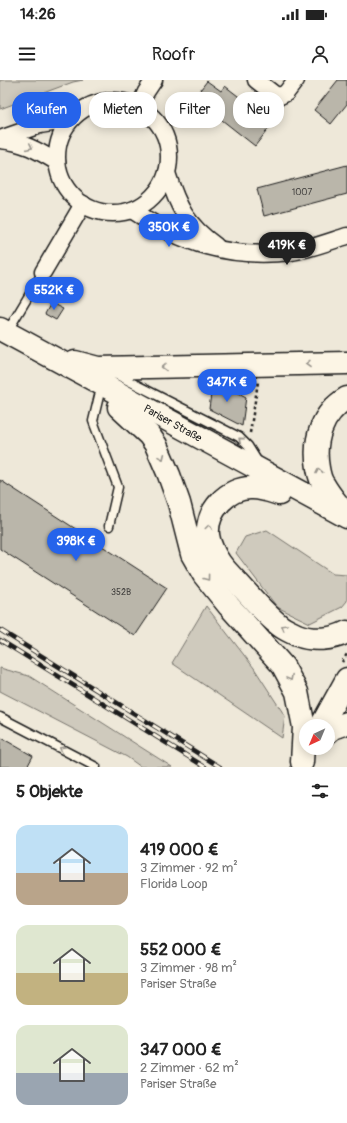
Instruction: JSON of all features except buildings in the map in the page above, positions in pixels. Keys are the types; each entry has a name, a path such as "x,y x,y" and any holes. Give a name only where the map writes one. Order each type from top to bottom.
{"main road":[{"name":"Pariser Straße","path":"2,335 46,353 263,472 347,516"},
{"name":"Pariser Straße","path":"2,335 99,396 347,530"},
{"path":"46,353 98,368 347,363"},
{"path":"347,398 330,412 322,425 317,442 317,460 320,478 324,486 347,516"},
{"path":"119,406 149,435 156,445 170,475 177,496 192,554 204,575 229,606 283,666 297,692 304,727 304,759"},
{"path":"279,494 264,489 252,488 236,490 226,496 216,505 209,523 208,535 212,547 220,563 258,606 280,626 298,635 315,639 341,635 347,632"},
{"path":"325,719 347,678"},
{"path":"335,727 347,723"}],"street":[{"path":"146,92 154,80"},
{"path":"256,80 274,94 280,96 286,93 296,80"},
{"path":"65,128 59,139 57,162 59,174 65,186 82,204 94,210 106,213 119,213 132,210 147,201 159,188 167,173 169,160 168,147 164,135 157,124"},
{"path":"0,139 31,128"},
{"path":"0,139 24,144 40,151 57,162"},
{"path":"167,173 175,198 184,214 204,237 222,251"},
{"path":"43,272 82,204"},
{"path":"132,210 182,238 222,251 256,254 292,252 347,236"}],"lane":[{"path":"2,335 43,272"},
{"path":"98,368 138,386 239,437 248,446 263,472"},
{"path":"99,396 94,421 118,487 109,526"},
{"path":"0,717 96,767"}],"path":[{"path":"250,437 259,382"}],"shaded area":[{"path":"0,80 83,80 46,92 12,92 12,105 0,109"},
{"path":"267,530 333,574 347,575 347,601 342,607 310,623 277,607 236,553 245,537"},
{"path":"206,606 254,668 285,716 282,738 172,663"},
{"path":"0,668 29,676 172,767 141,767 127,757 0,691"}],"railway":[{"path":"0,630 220,767"},
{"path":"0,640 205,767"}]}
